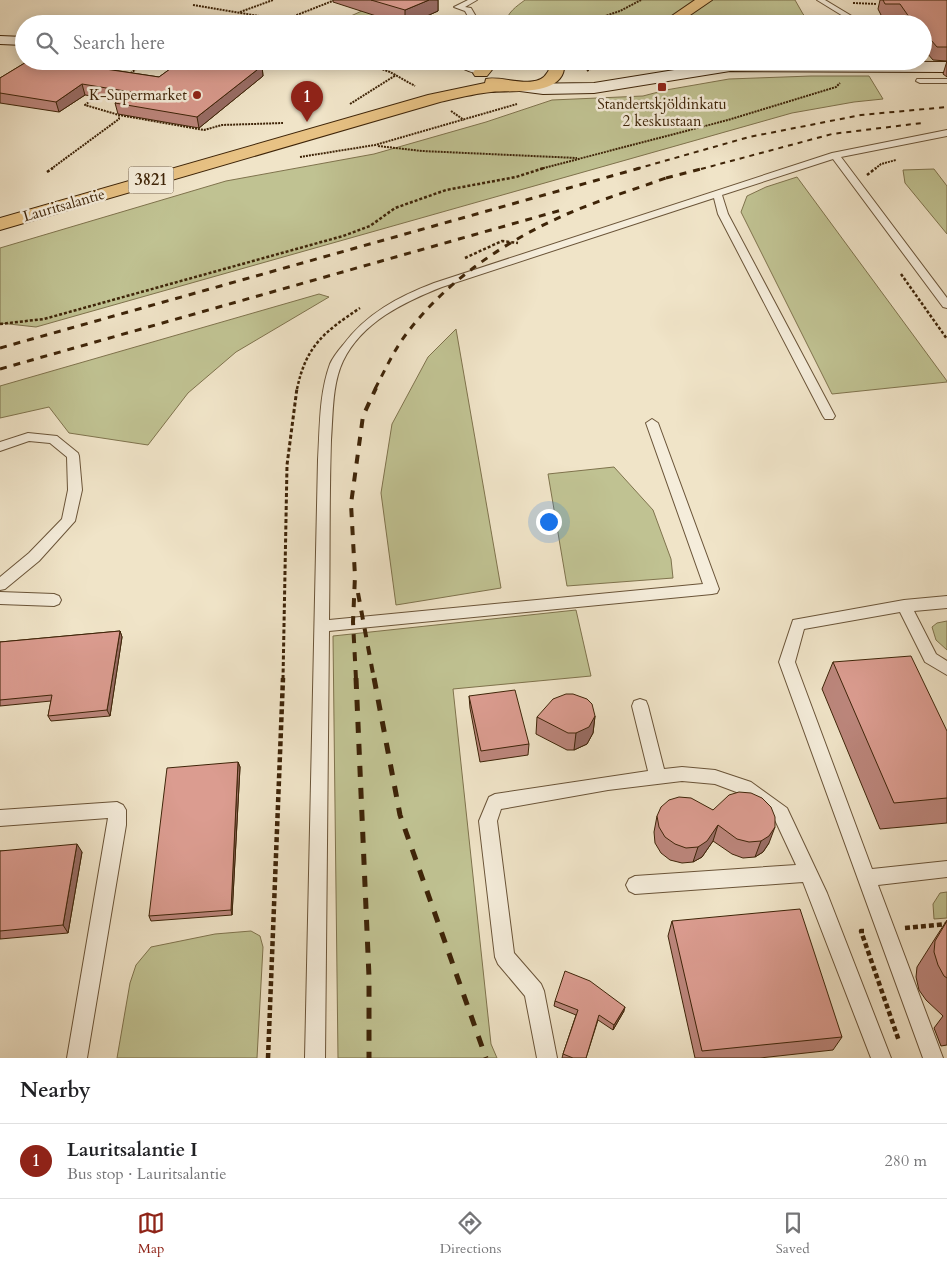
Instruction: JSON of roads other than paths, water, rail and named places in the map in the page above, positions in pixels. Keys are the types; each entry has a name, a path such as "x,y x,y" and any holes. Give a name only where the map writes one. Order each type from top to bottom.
{"main road":[{"path":"682,15 705,0"},
{"name":"Lauritsalantie","path":"0,224 296,130 455,87 475,78 483,70"},
{"path":"484,70 486,78 493,82 514,86"},
{"name":"Lauritsalantie","path":"296,130 475,88 545,82 555,76 556,70"}],"street":[{"path":"0,40 15,41"},
{"path":"932,67 947,68"},
{"path":"560,70 568,79 585,83 620,84"},
{"path":"514,86 543,89 581,89 706,70"}],"lane":[{"path":"471,15 468,10 458,7 474,0"},
{"path":"820,0 846,15"},
{"path":"920,81 947,81"},
{"path":"315,1058 324,460 328,396 336,363 360,329 377,315 398,300 438,284 836,155 947,133"},
{"path":"836,155 947,305"},
{"path":"717,193 723,214 829,416"},
{"path":"322,626 712,589 652,423"},
{"path":"0,447 28,437 53,439 73,456 75,490 68,521 34,556 0,585"},
{"path":"0,598 54,600"},
{"path":"932,1058 787,662 798,624 904,606 947,602"},
{"path":"904,606 930,658 947,669"},
{"path":"640,706 658,777"},
{"path":"547,1058 534,991 505,957 488,821 495,802 608,783 682,774 715,778 745,787 781,814 808,873 881,1058"},
{"path":"0,818 117,810 117,825 77,1058"},
{"path":"866,878 947,869"},
{"path":"635,885 808,873"}],"railway":[{"path":"636,169 749,137 861,115 947,107"},
{"path":"701,169 832,134 922,123"},
{"path":"0,348 640,168"},
{"path":"666,178 705,168"},
{"path":"375,389 407,333 440,296 480,263 522,236 545,224 593,204 671,176"},
{"path":"0,369 565,209"},
{"path":"356,679 353,622 355,576 351,504 363,416 376,388"},
{"path":"358,593 374,679"},
{"path":"356,678 369,977 369,1058"},
{"path":"374,678 400,815 486,1058"}],"place":[{"name":"Standertskjöldinkatu 2 keskustaan","path":"662,87"},
{"name":"K-Supermarket","path":"197,95"},
{"name":"Lauritsalantie I","path":"307,122"}]}
